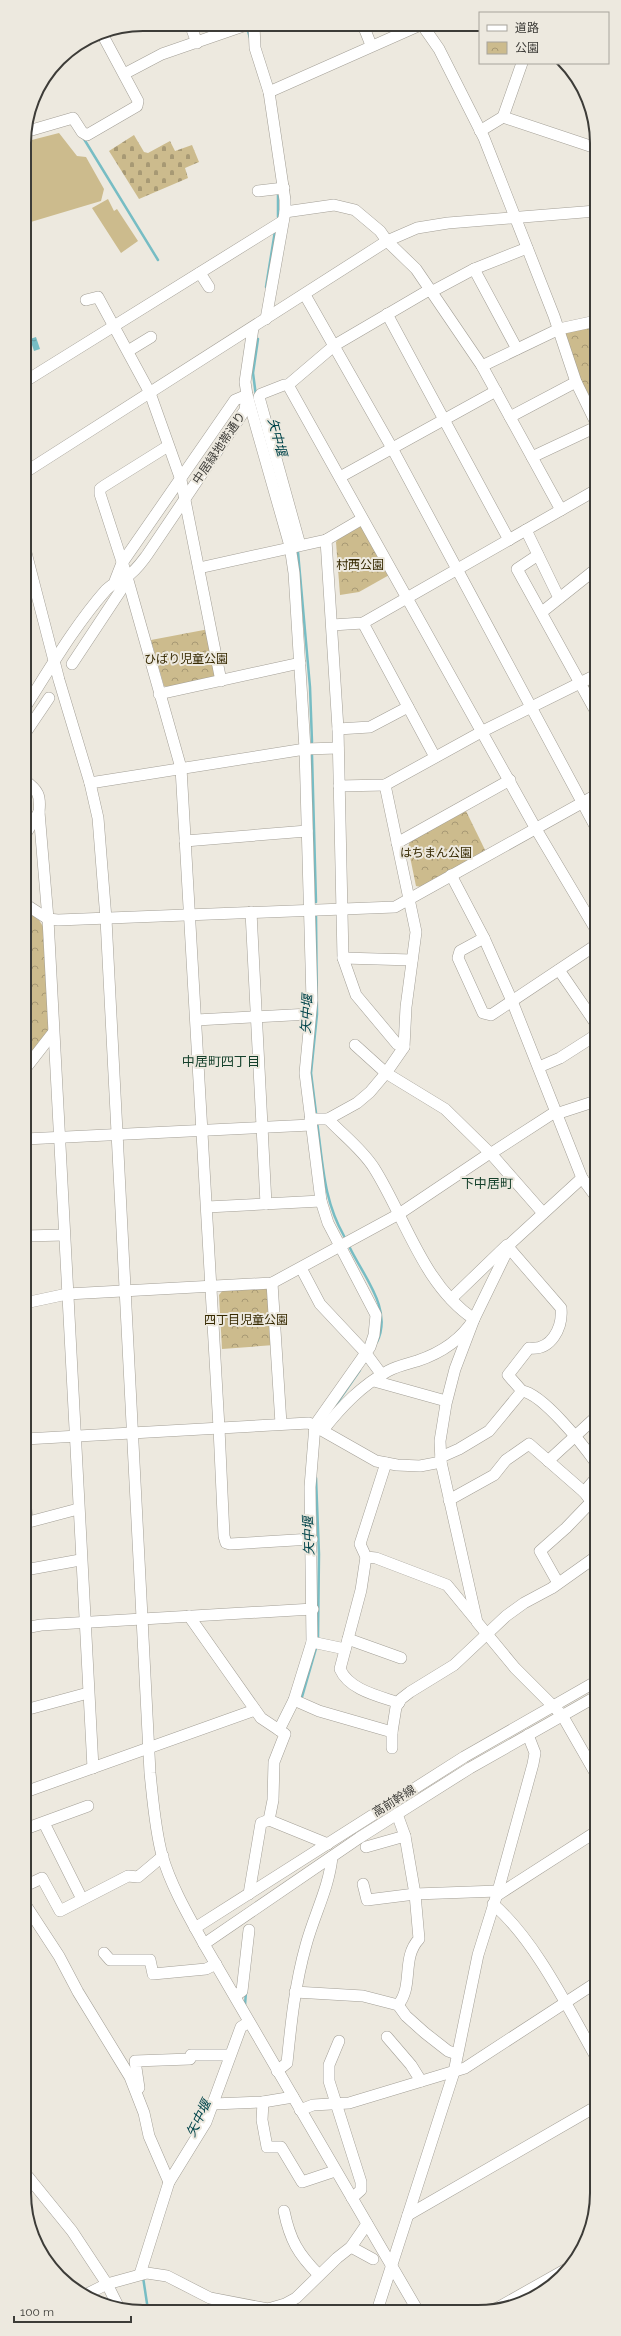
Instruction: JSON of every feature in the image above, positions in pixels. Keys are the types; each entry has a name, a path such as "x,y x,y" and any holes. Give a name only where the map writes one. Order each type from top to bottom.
{"street":[{"path":"193,31 197,43"},
{"path":"124,74 162,54 230,31"},
{"path":"254,31 255,48 269,92 284,188 284,216 266,318"},
{"path":"366,31 372,45"},
{"path":"269,92 406,31"},
{"path":"426,31 438,49 480,131 516,217 559,329 576,382 590,411"},
{"path":"32,130 73,118 82,132 87,135 137,106 138,101 104,38"},
{"path":"480,131 503,117 522,64"},
{"path":"503,117 590,146"},
{"path":"258,191 284,188"},
{"path":"31,378 200,273 284,216 334,205 355,210 380,231 387,241 416,269 482,366 561,510"},
{"path":"31,469 253,328 266,318 305,295 387,241 417,228 448,223 590,211"},
{"path":"278,1730 294,1700 312,1642 313,1609 310,1487 319,1428 374,1335 376,1315 341,1246 328,1224 321,1201 305,1073 312,1000 308,909 305,749 295,546 259,397 261,394 288,385 335,345 387,314 474,269 527,248"},
{"path":"474,269 517,349"},
{"path":"200,273 209,287"},
{"path":"305,295 335,345 392,448 456,570 590,817"},
{"path":"86,300 98,297 128,351 150,393 181,480 221,680"},
{"path":"387,314 509,540"},
{"path":"482,366 559,329 590,322"},
{"path":"253,328 245,382 246,396 295,546"},
{"path":"128,351 151,337"},
{"path":"510,417 576,382"},
{"path":"288,385 362,519 483,731 536,829 590,920"},
{"path":"340,478 496,391"},
{"name":"中居緑地帯通り","path":"31,698 105,591 115,581 127,576 137,568 147,555 245,410 246,396 236,400 122,563 115,581"},
{"path":"532,457 590,431"},
{"path":"168,446 100,489 127,576 181,768 203,1132 224,1536 226,1543 230,1544 312,1539"},
{"path":"332,625 363,623 590,493"},
{"path":"199,568 326,540 362,519"},
{"path":"526,530 559,598"},
{"path":"326,540 338,728 343,958 356,995 397,1044 404,1047"},
{"path":"538,555 517,569 590,701"},
{"path":"31,573 54,663 90,783 98,818 106,919 149,1748 157,1829 163,1856 171,1880 195,1928 415,2305"},
{"path":"542,612 590,574"},
{"path":"72,664 122,590 127,576"},
{"path":"363,623 435,757"},
{"path":"159,694 300,663"},
{"path":"339,786 385,785 483,731 590,678"},
{"path":"31,725 49,698"},
{"path":"338,728 370,727 408,707"},
{"path":"90,783 305,749 338,748"},
{"path":"397,843 510,780"},
{"path":"31,1139 116,1134 203,1132 311,1122 328,1119 357,1103 370,1092 386,1073 404,1047 406,1006 416,932 385,785"},
{"path":"31,786 39,793 39,812 48,919 80,1560 93,1768"},
{"path":"31,908 48,919 106,919 308,909 395,907 590,798"},
{"path":"31,824 39,812"},
{"path":"185,841 307,831"},
{"path":"451,875 484,938 512,1001 539,1067 555,1113 582,1178 590,1189"},
{"path":"251,912 266,1204"},
{"path":"484,938 460,951 458,958 483,1013 491,1015 590,949"},
{"path":"343,958 412,960"},
{"path":"559,970 590,1015"},
{"path":"196,1020 310,1014"},
{"path":"31,1061 53,1033"},
{"path":"539,1067 560,1058 590,1039"},
{"path":"355,1045 386,1073 445,1109 490,1154 543,1213"},
{"path":"31,1302 67,1294 272,1283 399,1214 555,1113 590,1103"},
{"path":"328,1119 367,1158 425,1263 451,1299 474,1319"},
{"path":"451,1299 582,1178"},
{"path":"207,1207 321,1201"},
{"path":"31,1236 64,1235"},
{"path":"477,1622 441,1460 440,1442 446,1401 455,1369 474,1319 510,1245"},
{"path":"510,1245 561,1308 562,1315 557,1332 547,1344 540,1349 529,1348 508,1375 522,1391 535,1396 576,1436 590,1455"},
{"path":"301,1268 320,1304 365,1352 378,1378 446,1401"},
{"path":"272,1283 281,1424"},
{"path":"319,1428 343,1404 378,1378 400,1366 430,1356 453,1343 466,1332 474,1319"},
{"path":"31,1439 309,1423 376,1461 420,1466 441,1460 489,1431 522,1391"},
{"path":"548,1461 590,1423"},
{"path":"450,1500 494,1475 506,1460 529,1444 584,1492 590,1500"},
{"path":"386,1463 360,1544 366,1557 361,1590 340,1669 345,1678 359,1687 399,1704"},
{"path":"584,1492 590,1485"},
{"path":"558,1583 540,1551 590,1508"},
{"path":"31,1522 78,1509"},
{"path":"366,1557 376,1558 447,1586 515,1668 562,1715 590,1764"},
{"path":"31,1569 80,1560"},
{"path":"392,1748 392,1732 399,1704 410,1692 454,1665 487,1634 524,1603 558,1583 590,1560"},
{"path":"31,1627 84,1622 313,1609"},
{"path":"188,1616 255,1710 266,1722 285,1734 285,1738 274,1762 273,1800 269,1820"},
{"path":"312,1642 346,1644 401,1658"},
{"name":"高前幹線","path":"195,1928 464,1757 590,1685"},
{"path":"31,1708 88,1693"},
{"path":"294,1700 319,1712 392,1732"},
{"name":"高前幹線","path":"204,1944 397,1814 528,1735 590,1700"},
{"path":"31,1790 255,1710"},
{"path":"379,2305 454,2072 478,1955 496,1897 535,1753 528,1735"},
{"path":"31,1827 88,1806"},
{"path":"397,1814 402,1822 415,1894 419,1939 410,1952 406,1986 398,2006"},
{"path":"249,1894 261,1823 269,1820 328,1844"},
{"path":"44,1823 82,1899"},
{"path":"366,1847 404,1836"},
{"path":"363,1884 367,1900 415,1894 496,1897 590,1836"},
{"path":"31,1883 42,1878 60,1911 128,1876 138,1877 163,1856"},
{"path":"278,2071 287,2063 295,1992 306,1944 330,1872 332,1857"},
{"path":"496,1897 502,1911 532,1950 566,2002 590,2047"},
{"path":"31,1913 59,1956 78,1992 130,2077 141,2105 149,2136 168,2182"},
{"path":"235,1996 242,1991 249,1930"},
{"path":"104,1953 110,1960 150,1960 153,1974 206,1969 216,1964"},
{"path":"300,2110 313,2105 349,2103 454,2072 475,2064 590,1987"},
{"path":"295,1992 363,1996 398,2006 406,2016 448,2051 457,2054"},
{"path":"140,2274 168,2182 179,2163 204,2128 241,2027 249,2022"},
{"path":"387,2037 411,2065 421,2081"},
{"path":"339,2041 329,2065 329,2081 360,2182 361,2190 352,2198"},
{"path":"141,2105 136,2062 190,2059 191,2054 230,2054"},
{"path":"213,2104 263,2102 293,2097"},
{"path":"263,2102 262,2120 267,2147 281,2147 302,2182 335,2170"},
{"path":"408,2215 590,2110"},
{"path":"31,2180 72,2231 106,2284 113,2301"},
{"path":"284,2211 291,2240 302,2257 319,2275"},
{"path":"282,2305 296,2298 319,2275 351,2247 367,2224"},
{"path":"351,2247 373,2259"},
{"path":"91,2292 106,2284 147,2273 167,2276 210,2298 240,2305"},
{"path":"513,2299 551,2278"}],"green space":[{"path":"59,133 77,156 86,157 104,189 101,201 31,222 31,140"},
{"path":"134,135 144,152 148,153 170,141 175,151 192,145 199,162 185,168 188,178 139,199 109,151"},
{"path":"108,199 114,211 117,209 138,241 121,253 92,208"},
{"path":"590,326 590,404 582,388 565,336 566,331"},
{"name":"村西公園","path":"363,525 391,574 359,592 340,595 336,542 338,539"},
{"name":"ひばり児童公園","path":"209,629 217,674 215,678 168,687 164,686 151,640"},
{"name":"はちまん公園","path":"466,811 486,852 421,887 416,886 408,847 410,841"},
{"path":"31,914 39,920 44,928 50,1031 31,1055"},
{"name":"四丁目児童公園","path":"266,1289 271,1293 274,1345 222,1349 219,1295 223,1290"}],"water":[{"path":"36,337 40,349 34,351 31,339"}],"waterway":[{"name":"矢中堰","path":"248,31 250,38"},
{"path":"84,139 158,260"},
{"name":"矢中堰","path":"278,192 278,217"},
{"name":"矢中堰","path":"266,287 275,231"},
{"name":"矢中堰","path":"256,396 253,373 258,339"},
{"name":"矢中堰","path":"298,552 310,687 312,742"},
{"name":"矢中堰","path":"312,755 316,902"},
{"name":"矢中堰","path":"316,916 317,1014 311,1073 316,1113"},
{"name":"矢中堰","path":"317,1122 328,1194 337,1222 344,1236"},
{"name":"矢中堰","path":"350,1248 369,1282 379,1306 382,1318 381,1330 377,1342"},
{"name":"矢中堰","path":"335,1406 360,1370"},
{"name":"矢中堰","path":"316,1478 319,1554 318,1639"},
{"name":"矢中堰","path":"302,1697 317,1645"},
{"name":"矢中堰","path":"245,2005 246,1992"},
{"name":"矢中堰","path":"143,2277 147,2305"}],"district":[{"name":"中居町四丁目","path":"221,1061"},
{"name":"下中居町","path":"487,1183"}]}
